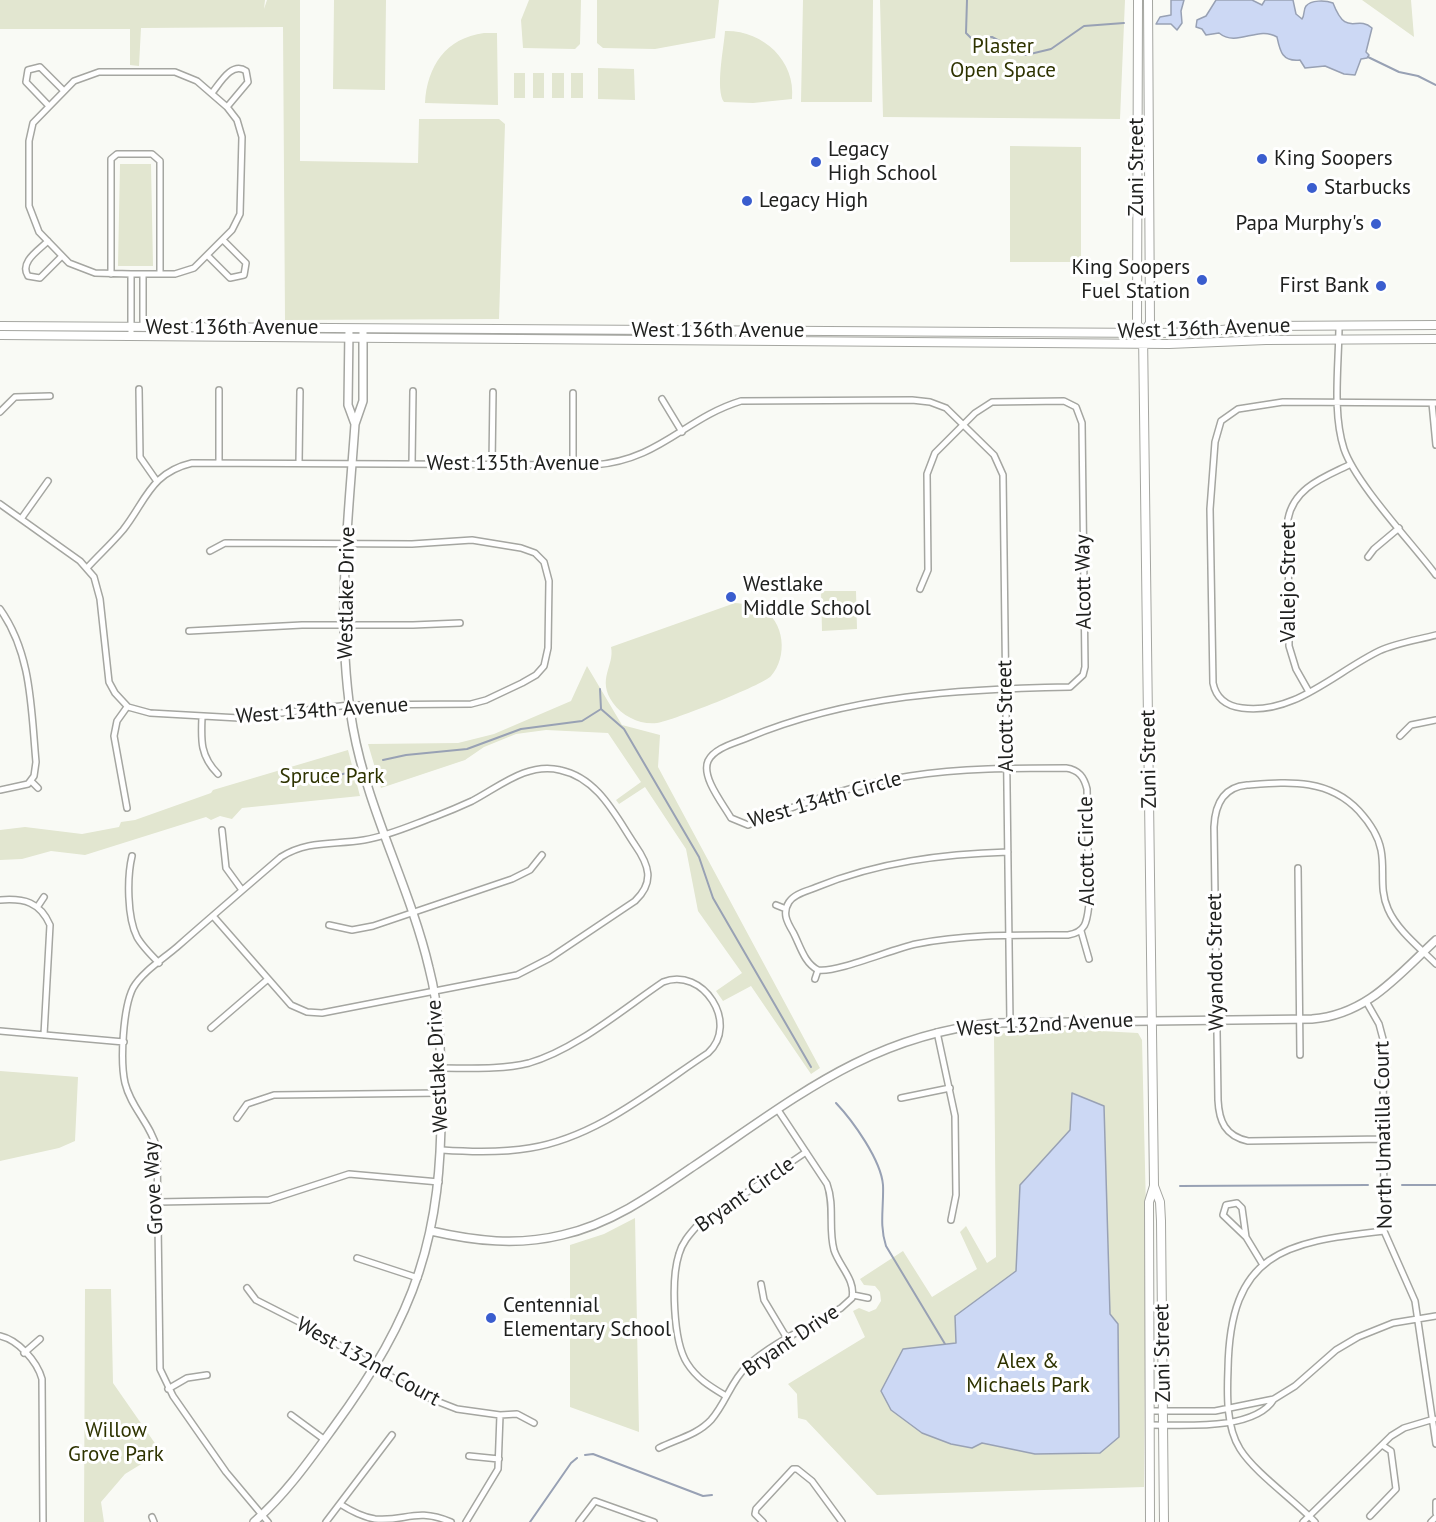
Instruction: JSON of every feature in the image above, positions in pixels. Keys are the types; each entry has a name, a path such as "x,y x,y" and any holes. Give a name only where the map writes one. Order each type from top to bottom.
{"main road":[{"name":"Zuni Street","path":"1138,0 1137,324 1143,333 1154,1186 1149,1202 1150,1522"},
{"name":"Zuni Street","path":"1143,333 1150,323 1148,0"},
{"name":"West 136th Avenue","path":"363,333 648,339 928,337 1200,332 1264,326 1436,325"},
{"name":"West 136th Avenue","path":"0,326 143,332 658,331 1204,344 1339,339 1436,339"},
{"name":"West 136th Avenue","path":"0,335 131,331"},
{"path":"648,339 658,331"},
{"name":"Zuni Street","path":"1154,1186 1160,1202 1161,1221 1164,1522"}],"street":[{"path":"48,105 26,82 28,70 40,67 63,90"},
{"path":"212,93 233,69 240,68 246,71 248,82 227,107"},
{"path":"99,72 175,72 194,79 227,107 237,120 242,137 242,205 237,223 208,256 185,272 160,274 86,272 62,256 39,232 30,215 29,141 33,123 63,90 82,76 99,72"},
{"path":"111,274 111,159 117,154 152,154 159,161 160,274"},
{"path":"208,256 230,278 244,275 246,263 223,240"},
{"path":"48,241 26,263 24,270 28,276 40,278 62,256"},
{"path":"131,274 131,331"},
{"path":"143,274 143,332"},
{"path":"1339,325 1341,438 1351,464 1436,575"},
{"name":"Westlake Drive","path":"349,333 348,405 355,424"},
{"name":"Westlake Drive","path":"254,1522 295,1479 325,1440 376,1367 402,1317 418,1278 431,1231 442,1150 441,1068 435,993 412,914 359,755 349,705 343,625 355,424 363,401 363,333"},
{"path":"139,389 140,457 156,480"},
{"path":"219,390 219,462"},
{"path":"299,463 300,391"},
{"path":"412,391 412,464"},
{"path":"492,465 493,392"},
{"path":"573,393 573,465"},
{"path":"0,412 15,396 50,396"},
{"path":"662,399 682,432"},
{"name":"West 135th Avenue","path":"87,568 122,531 156,480 186,465 219,462 573,465 626,461 652,451 723,408 750,399 930,402 946,408 963,424"},
{"path":"920,589 928,570 927,474 935,453 984,405 992,402 1065,401 1076,407 1083,401"},
{"path":"1436,445 1434,403 1265,404 1238,409 1224,417 1217,430 1215,442 1210,523 1212,675 1216,692 1222,700 1239,707 1273,707 1289,703 1383,650 1436,635"},
{"name":"Alcott Way","path":"1076,407 1082,423 1085,667 1079,681"},
{"name":"Alcott Street","path":"963,424 997,459 1003,475 1010,1023"},
{"name":"Vallejo Street","path":"1309,692 1296,669 1289,646 1287,519 1292,504 1302,491 1351,464"},
{"path":"21,519 48,481"},
{"path":"0,504 87,568 98,588 109,682 126,707 117,721 114,736 127,808"},
{"path":"1368,557 1399,528"},
{"name":"West 134th Avenue","path":"126,707 150,713 202,717 256,717 349,705 471,704 486,700 536,675 544,666 548,631 548,571 535,553 521,548 472,540 412,544 225,543 210,551"},
{"path":"0,609 19,642 27,672 36,762 31,781 23,787 0,790"},
{"path":"189,631 460,622"},
{"path":"699,760 708,763 716,752 754,735 836,710 922,694 1005,688 1070,687 1079,681 1084,686"},
{"path":"202,717 201,741 204,756 218,774"},
{"path":"1400,736 1411,725 1436,720"},
{"name":"West 134th Circle","path":"708,763 706,772 731,818 738,823 748,825 820,797 889,779 942,771 1006,768"},
{"name":"Alcott Circle","path":"818,970 836,969 914,945 966,937 1068,935 1081,931 1087,922 1089,904 1087,789 1080,773 1066,768 1006,768"},
{"path":"1080,773 1086,768"},
{"name":"Grove Way","path":"213,916 291,1005 312,1013 329,1012 501,980 531,969 635,901 648,882 648,867 599,792 588,782 559,769 521,773 458,808 385,834 366,839 327,841 301,846 281,857 242,890 159,963 133,989 128,1006 124,1042 125,1083 134,1106 150,1129 157,1149 157,1354 160,1369 168,1389 226,1472 268,1522"},
{"path":"31,781 38,788"},
{"name":"Wyandot Street","path":"1385,1139 1248,1141 1227,1131 1218,1111 1214,826 1216,808 1225,794 1241,786 1304,785 1323,787 1346,798 1367,819 1378,838 1382,855 1383,894 1390,912 1424,951"},
{"path":"736,831 738,823"},
{"path":"222,830 226,868 242,890"},
{"path":"815,979 818,970 805,957 789,925 786,909 796,896 864,871 930,857 1008,852"},
{"path":"329,925 352,930 412,914 524,873 542,855"},
{"path":"132,856 128,872 134,930 159,963"},
{"path":"1298,868 1300,1055"},
{"path":"38,906 45,897"},
{"path":"0,900 24,900 38,906 47,918 52,934 44,1035"},
{"path":"776,905 786,909"},
{"name":"Alcott Circle","path":"1081,931 1089,959"},
{"name":"West 132nd Avenue","path":"431,1231 474,1240 510,1242 546,1238 587,1228 642,1201 859,1059 895,1044 971,1025 1300,1019 1338,1016 1367,1003 1436,940"},
{"path":"1424,951 1436,964"},
{"path":"441,1068 498,1068 539,1060 567,1046 663,982 679,978 693,981 702,988 718,1012 722,1023 719,1038 708,1053 588,1130 553,1143 519,1150 442,1150"},
{"path":"211,1028 267,979"},
{"name":"North Umatilla Court","path":"1367,1003 1382,1034 1385,1139 1384,1231 1395,1259 1408,1280 1418,1318 1436,1444"},
{"path":"0,1031 124,1042"},
{"path":"938,1032 955,1116 955,1206 951,1220"},
{"path":"901,1098 950,1088"},
{"path":"237,1118 248,1104 274,1095 441,1093"},
{"name":"Bryant Drive","path":"659,1448 691,1435 708,1423 734,1381 747,1366 846,1304 853,1295 853,1287 837,1258 832,1239 832,1198 827,1184 778,1110"},
{"name":"Bryant Circle","path":"726,1396 696,1375 681,1349 677,1322 678,1256 687,1237 696,1227 806,1152"},
{"path":"157,1202 269,1200 349,1174 439,1182"},
{"path":"1246,1237 1242,1208 1237,1203 1227,1205 1223,1215 1226,1220 1246,1237 1263,1264"},
{"path":"1315,1522 1245,1455 1236,1442 1229,1409 1227,1382 1231,1322 1242,1292 1263,1264 1283,1252 1302,1244 1335,1237 1384,1231"},
{"path":"357,1258 418,1278"},
{"path":"761,1284 764,1300 788,1340"},
{"name":"West 132nd Court","path":"247,1288 256,1300 311,1328 422,1395 448,1406 500,1415"},
{"path":"853,1295 868,1298"},
{"path":"1150,1412 1229,1409 1274,1399 1295,1386 1336,1350 1358,1337 1393,1323 1436,1316"},
{"path":"0,1336 8,1338 36,1364 42,1379 43,1522"},
{"path":"24,1353 40,1339"},
{"path":"168,1389 187,1378 207,1375"},
{"path":"1150,1425 1231,1422 1262,1412 1274,1399"},
{"path":"466,1522 495,1476 499,1459 500,1415 517,1414 534,1423"},
{"path":"291,1415 325,1440"},
{"path":"1303,1522 1382,1445 1404,1428 1434,1419"},
{"path":"326,1522 392,1435"},
{"path":"1370,1516 1395,1489 1391,1451 1382,1445"},
{"path":"469,1456 499,1459"},
{"path":"763,1522 755,1514 756,1509 793,1469 797,1469 812,1481 842,1522"},
{"path":"579,1522 595,1502 654,1522"},
{"path":"1431,1522 1436,1515 1436,1502"},
{"path":"340,1504 359,1515 375,1519 395,1519 420,1514 451,1522"}],"green space":[{"path":"0,0 265,0 264,9 267,0 300,0 300,161 418,163 419,119 499,119 505,124 499,319 285,320 283,27 141,28 139,66 130,65 130,29 0,29"},
{"path":"334,0 386,0 385,90 333,89"},
{"path":"529,0 581,0 580,44 575,49 523,48 521,20"},
{"path":"597,0 719,0 715,38 655,49 603,48 597,43"},
{"path":"803,0 873,0 872,102 801,102"},
{"name":"Plaster Open Space","path":"880,0 1125,0 1120,119 883,117"},
{"path":"1362,0 1411,0 1414,37"},
{"path":"725,31 752,36 774,50 788,72 792,85 792,99 753,103 724,102 721,96 720,78"},
{"path":"484,33 497,33 498,105 425,103 430,77 441,56 459,41"},
{"path":"598,68 634,69 635,100 598,99"},
{"path":"514,73 525,73 525,98 514,98"},
{"path":"533,73 544,73 544,98 533,98"},
{"path":"552,73 564,73 564,98 552,98"},
{"path":"571,73 583,73 583,98 571,98"},
{"path":"1010,146 1081,147 1081,262 1010,262"},
{"path":"120,164 151,164 153,266 118,266"},
{"path":"821,591 856,591 857,629 822,631"},
{"path":"735,603 761,608 775,621 782,650 771,676 717,702 657,723 639,721 627,716 617,708 606,687 612,654 611,647"},
{"path":"587,666 622,725 660,735 658,767 820,1068 811,1074 751,986 723,1001 716,991 742,973 698,911 686,849 645,787 619,804 616,800 641,782 608,733 546,730 516,734 484,747 465,760 381,788 368,744 458,743 494,734 571,701"},
{"name":"Spruce Park","path":"348,750 360,796 242,808 232,819 220,816 211,820 206,817 85,855 51,851 22,859 0,860 0,830 25,827 82,834 119,827 121,822 135,820 211,793 213,790"},
{"name":"Alex & Michaels Park","path":"1021,1030 1138,1033 1142,1040 1146,1209 1144,1487 877,1495 806,1420 798,1418 797,1394 788,1384 865,1337 853,1311 859,1308 869,1312 876,1309 881,1301 880,1292 875,1286 864,1285 860,1279 903,1251 932,1297 977,1269 960,1232 966,1226 987,1263 996,1257 994,1035"},
{"path":"0,1071 78,1077 75,1141 59,1148 0,1161"},
{"path":"635,1218 639,1432 570,1407 570,1245 604,1234"},
{"name":"Willow Grove Park","path":"85,1289 111,1289 113,1383 161,1452 125,1474 101,1502 104,1522 84,1522"}],"water":[{"path":"1171,0 1184,0 1181,11 1182,23 1177,30 1171,24 1156,24 1160,17 1171,15"},
{"path":"1216,0 1252,0 1262,5 1265,0 1293,0 1296,14 1302,19 1308,4 1318,1 1333,3 1338,14 1347,23 1366,24 1372,28 1366,52 1369,55 1361,59 1355,75 1344,74 1325,66 1305,68 1300,60 1286,57 1281,51 1277,37 1270,34 1262,33 1240,38 1226,37 1219,33 1206,35 1202,29 1196,27 1197,20 1206,16"},
{"path":"1072,1093 1104,1106 1110,1314 1118,1324 1119,1437 1100,1453 1035,1454 982,1443 972,1448 951,1444 922,1433 891,1410 881,1391 903,1349 956,1343 955,1316 1016,1271 1020,1185 1070,1130"}],"waterway":[{"path":"967,0 966,33 971,38 992,37 1026,55 1051,49 1084,26 1124,23"},
{"path":"1368,57 1399,72 1418,76 1436,85"},
{"path":"600,689 601,709"},
{"path":"383,760 406,755 467,749 521,729 582,721 601,709 624,729 699,857 713,898 811,1067"},
{"path":"322,779 347,773"},
{"path":"836,1103 865,1141 881,1175 883,1231 886,1246 945,1344"},
{"path":"1180,1186 1368,1185"},
{"path":"1402,1185 1436,1185"},
{"path":"585,1455 593,1454 703,1496 712,1495"},
{"path":"530,1522 571,1463 577,1458"}],"place":[{"name":"King Soopers","path":"1262,159"},
{"name":"Legacy High School","path":"816,162"},
{"name":"Starbucks","path":"1312,188"},
{"name":"Legacy High","path":"747,201"},
{"name":"Papa Murphy's","path":"1376,224"},
{"name":"King Soopers Fuel Station","path":"1202,280"},
{"name":"First Bank","path":"1381,286"},
{"name":"Westlake Middle School","path":"731,597"},
{"name":"Centennial Elementary School","path":"491,1318"}]}
